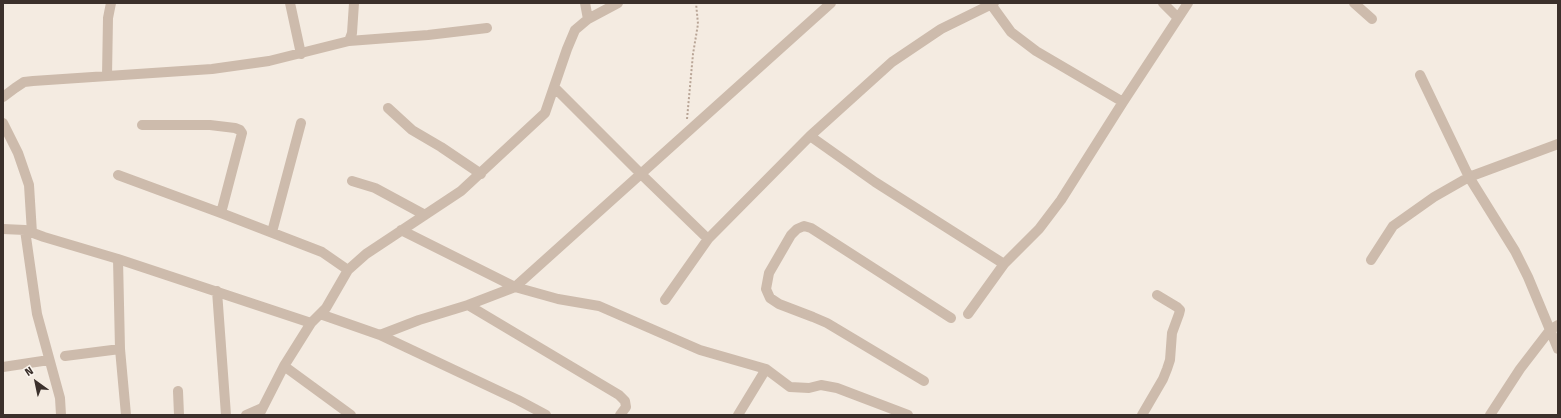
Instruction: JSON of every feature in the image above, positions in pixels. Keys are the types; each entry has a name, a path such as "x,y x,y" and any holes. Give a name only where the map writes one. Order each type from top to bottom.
{"street":[{"path":"107,76 108,18 111,3"},
{"path":"290,3 301,54"},
{"path":"349,41 352,33 354,3"},
{"path":"585,3 588,19"},
{"path":"246,415 260,412 284,366 311,323 326,308 348,270 366,254 461,191 545,113 575,30 588,19 618,3"},
{"path":"380,335 420,320 468,306 515,287 831,3"},
{"path":"1163,3 1178,18"},
{"path":"968,314 1004,264 1040,229 1061,200 1188,3"},
{"path":"1354,3 1372,19"},
{"path":"665,300 708,239 810,136 892,62 941,29 991,4 1011,32 1036,51 1123,102"},
{"path":"3,97 24,82 212,69 301,54 349,41 487,28"},
{"path":"1420,74 1469,177 1515,251 1554,328 1558,349"},
{"path":"554,87 708,239"},
{"path":"388,108 412,130 441,147 481,174"},
{"path":"3,123 18,154 29,185 29,232 37,314 60,398 61,415"},
{"path":"272,232 301,123"},
{"path":"142,125 210,125 240,130 242,133 221,213"},
{"path":"810,136 875,182 1004,264"},
{"path":"1371,260 1393,226 1434,197 1469,177 1558,144"},
{"path":"118,175 322,252 348,270"},
{"path":"352,181 376,188 425,215"},
{"path":"924,381 827,324 779,304 770,298 766,289 769,273 791,235 797,229 804,226 811,228 950,318"},
{"path":"3,229 29,232 118,259 311,323"},
{"path":"401,230 515,287 558,299 599,306 700,350 766,369 790,387 809,388 821,385 836,388 908,415"},
{"path":"118,259 120,349 126,415"},
{"path":"217,291 226,415"},
{"path":"1142,415 1163,379 1167,369 1170,360 1172,333 1180,314 1180,310 1177,307 1157,295"},
{"path":"468,306 619,395 625,401 626,407 620,415"},
{"path":"320,314 380,335 518,400 546,415"},
{"path":"1490,415 1520,369 1554,328"},
{"path":"65,356 120,349"},
{"path":"3,367 49,360"},
{"path":"284,366 351,415"},
{"path":"738,415 766,369"},
{"path":"178,391 179,415"}],"path":[{"path":"685,133 693,54 698,24 696,3"}]}
